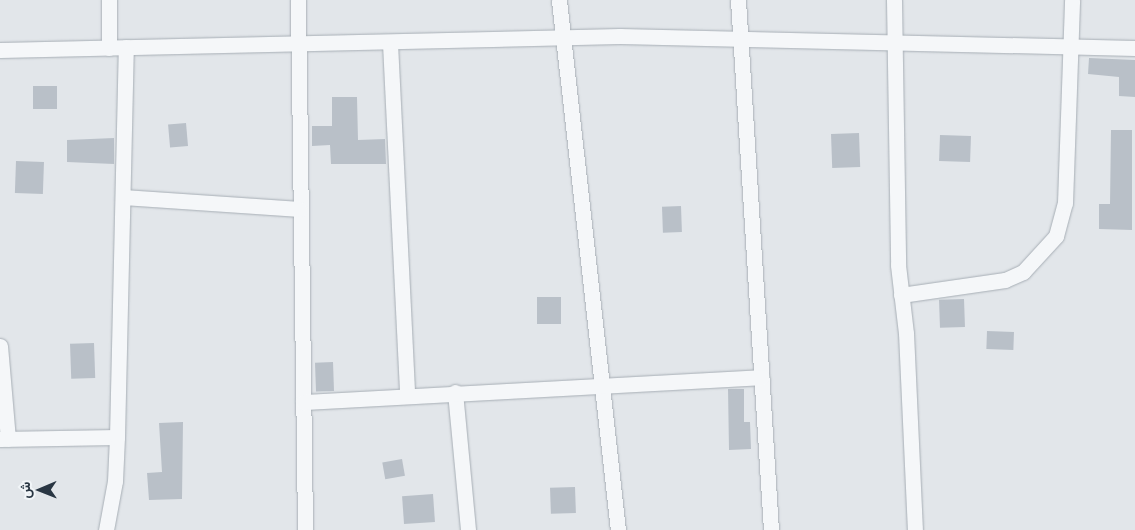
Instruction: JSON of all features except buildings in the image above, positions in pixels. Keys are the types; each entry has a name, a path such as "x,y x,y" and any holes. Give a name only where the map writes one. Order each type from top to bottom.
{"street":[{"path":"109,0 109,48"},
{"path":"298,0 297,46 305,530"},
{"path":"559,0 618,530"},
{"path":"738,0 771,530"},
{"path":"894,0 901,295 916,530"},
{"path":"901,295 1005,280 1023,272 1056,236 1065,203 1072,0"},
{"path":"0,50 297,46 562,37 896,45 1071,44 1135,48"},
{"path":"390,43 407,396"},
{"path":"106,530 115,481 117,437 126,47"},
{"path":"123,197 300,209"},
{"path":"0,346 4,439 117,437"},
{"path":"303,402 601,383 761,377"},
{"path":"455,392 468,530"}]}
